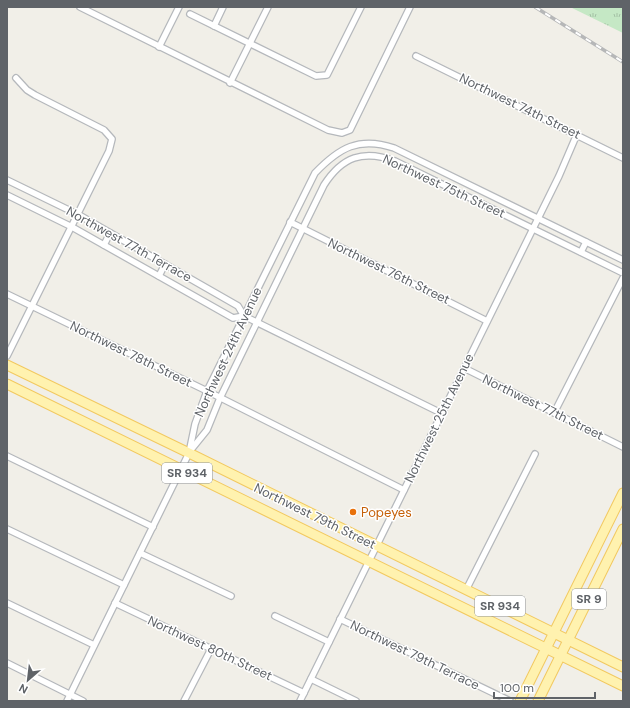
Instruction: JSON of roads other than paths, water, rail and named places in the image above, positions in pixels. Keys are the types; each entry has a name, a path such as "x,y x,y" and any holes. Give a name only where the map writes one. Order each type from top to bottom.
{"main road":[{"name":"Northwest 79th Street","path":"7,366 188,453 623,667"},
{"name":"Northwest 79th Street","path":"7,384 623,686"},
{"path":"88,424 95,408"},
{"name":"SR 9","path":"520,701 623,493"},
{"path":"274,515 282,499"},
{"name":"SR 9","path":"538,701 623,529"},
{"path":"595,551 609,558"}],"street":[{"path":"80,7 230,83 328,130 342,133 350,130 410,7"},
{"path":"159,47 178,7"},
{"path":"214,26 223,7"},
{"path":"230,83 268,7"},
{"path":"190,14 316,76 327,75 362,7"},
{"name":"Northwest 74th Street","path":"416,56 623,158"},
{"path":"7,356 110,151 112,139 104,130 27,90 16,78"},
{"name":"Northwest 25th Avenue","path":"300,701 487,321 577,134"},
{"name":"Northwest 75th Street","path":"371,142 394,148 623,260"},
{"name":"Northwest 24th Avenue","path":"67,701 181,470 188,453 195,424 208,391 315,173 329,158 350,146 371,142"},
{"name":"Northwest 75th Street","path":"188,453 207,430 220,398 256,322 302,228 332,172 351,158 362,156 385,157 431,178 623,273"},
{"path":"431,178 436,168"},
{"name":"Northwest 77th Terrace","path":"7,180 79,215 165,264 238,306 244,316 441,413"},
{"path":"479,202 484,192"},
{"name":"Northwest 77th Terrace","path":"7,195 72,227 233,318 244,316"},
{"name":"Northwest 76th Street","path":"290,222 487,321"},
{"path":"104,245 110,233"},
{"path":"580,252 586,242"},
{"path":"159,276 165,264"},
{"path":"554,413 623,278"},
{"name":"Northwest 78th Street","path":"7,294 208,391 404,490"},
{"name":"Northwest 77th Street","path":"464,368 623,447"},
{"path":"466,590 535,454"},
{"path":"7,456 153,527"},
{"path":"7,529 124,585"},
{"path":"140,553 231,596"},
{"name":"Northwest 80th Street","path":"115,603 304,693"},
{"path":"7,604 94,645"},
{"path":"275,616 330,642"},
{"name":"Northwest 79th Terrace","path":"340,620 510,701"},
{"path":"184,701 211,649"},
{"path":"7,664 83,701"},
{"path":"311,679 356,701"}],"railway":[{"path":"535,7 623,62"}],"place":[{"name":"Popeyes","path":"353,512"}]}
